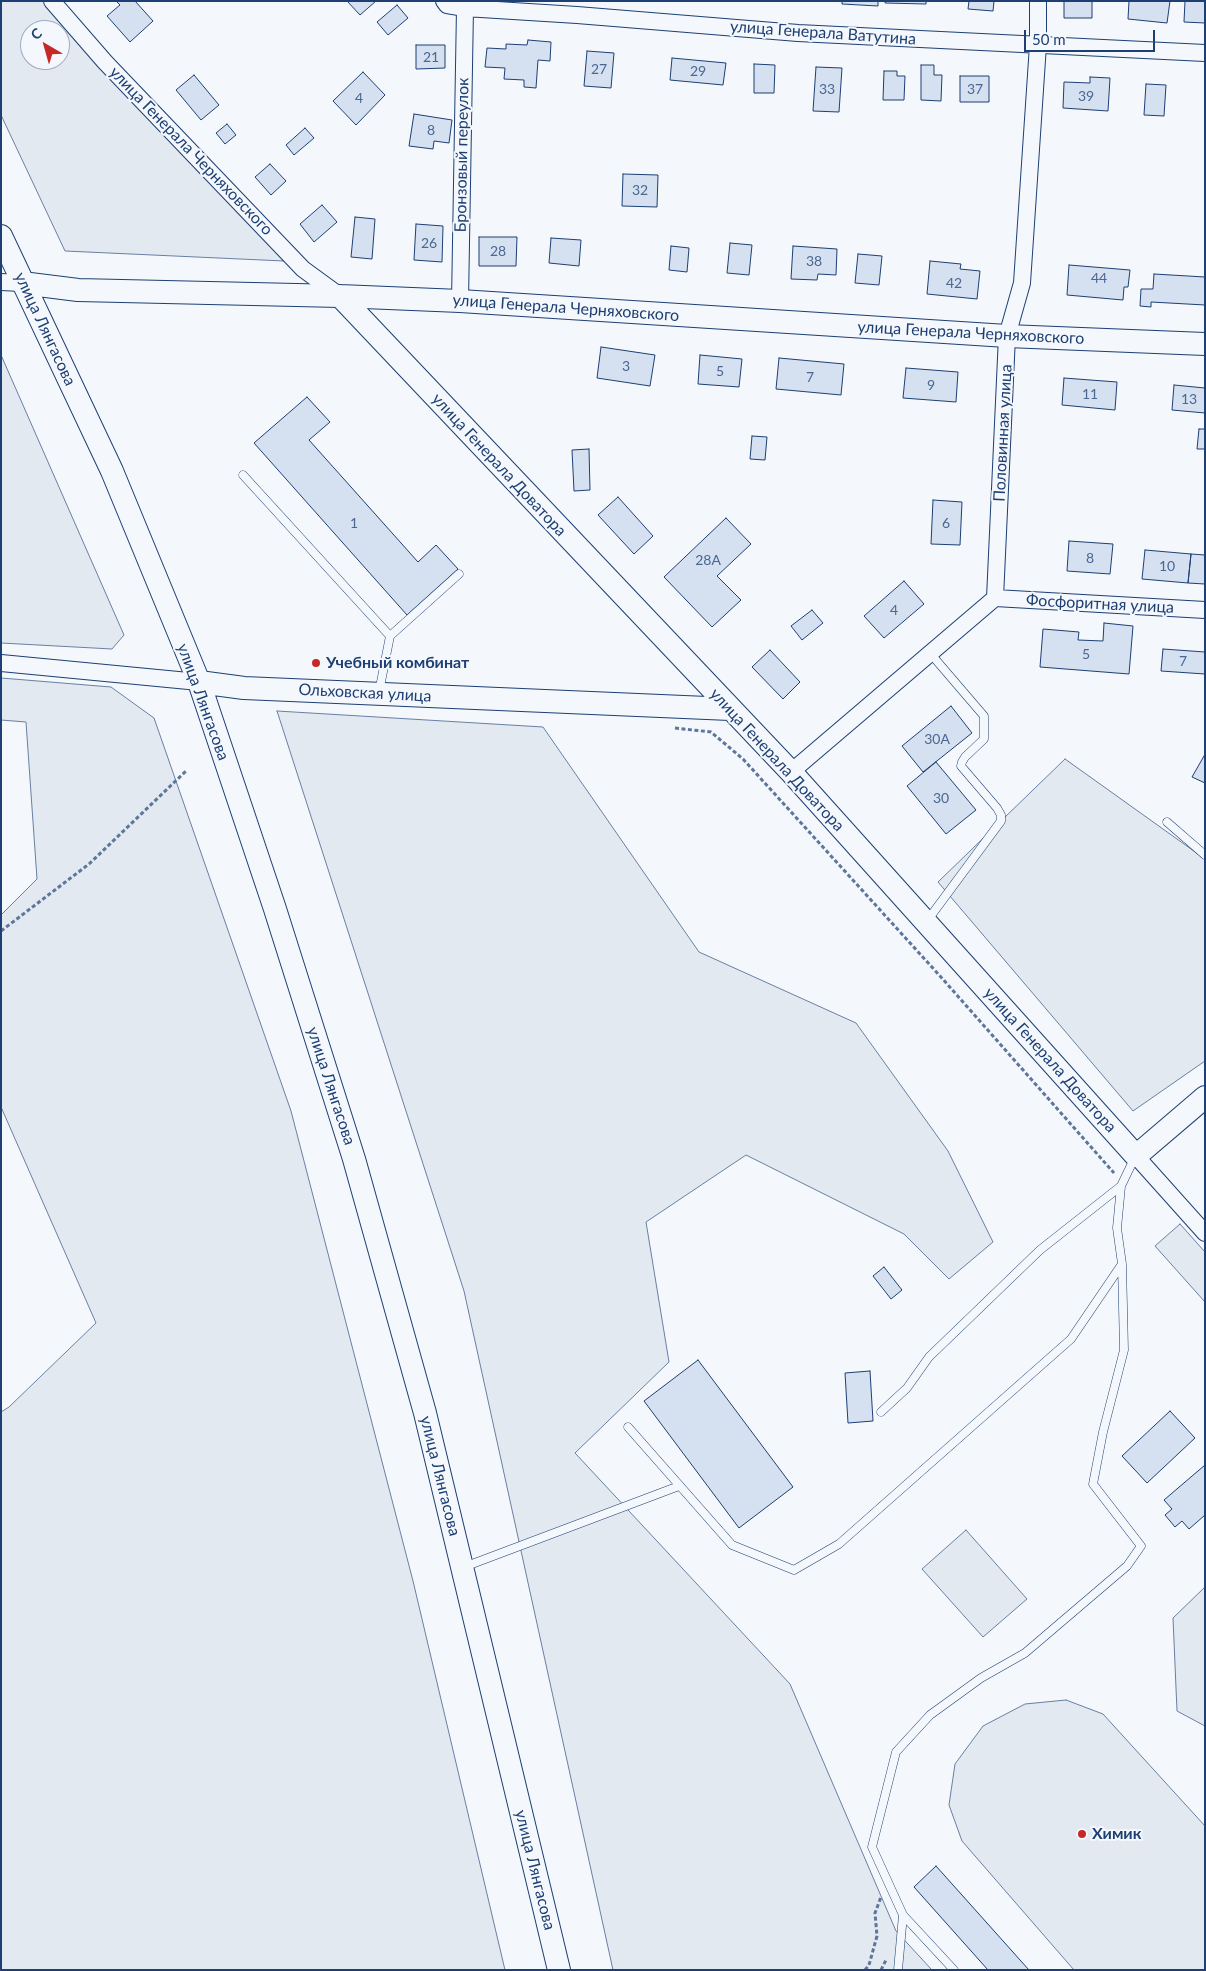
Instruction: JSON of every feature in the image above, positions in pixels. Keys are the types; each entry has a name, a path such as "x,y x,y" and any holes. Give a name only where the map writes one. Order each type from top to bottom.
{"street":[{"name":"улица Генерала Черняховского","path":"52,1 112,69 303,269 340,296 460,301 1008,336 1205,344"},
{"name":"улица Генерала Ватутина","path":"444,1 447,5 465,8 581,8 798,33 1205,53"},
{"name":"Половинная улица","path":"996,598 1008,336 1022,283 1038,45 1038,1"},
{"name":"Бронзовый переулок","path":"460,301 465,8"},
{"name":"улица Лянгасова","path":"1,236 12,282 112,472 199,682 275,909 354,1159 425,1413 559,1970"},
{"path":"12,282 78,290 340,296"},
{"name":"улица Генерала Доватора","path":"340,296 790,772 1205,1233"},
{"path":"790,772 996,598"},
{"name":"Фосфоритная улица","path":"996,598 1205,610"},
{"name":"Ольховская улица","path":"1,663 244,688 730,709"},
{"path":"1136,1156 1205,1097"}],"lane":[{"path":"243,475 390,636"},
{"path":"379,694 390,636 459,574"},
{"path":"926,922 1001,821 1001,814 997,808 962,766 965,757 984,738 984,716 930,653"},
{"path":"1166,822 1205,855"},
{"path":"954,1970 903,1915 872,1847 896,1752 930,1715 981,1678 1025,1653 1127,1566 1141,1546 1093,1484 1103,1432 1124,1350 1122,1264 1117,1228 1121,1186 1136,1156"},
{"path":"881,1412 907,1388 929,1357 1040,1250 1121,1186"},
{"path":"628,1428 732,1546 794,1570 839,1544 1071,1339 1122,1264"},
{"path":"462,1567 679,1486"},
{"path":"898,1970 903,1915"}],"path":[{"path":"668,727 711,732 743,759 940,976 1113,1173 1136,1156"},
{"path":"1,931 89,864 187,770"},
{"path":"865,1970 869,1965 877,1936 876,1913 887,1880"}],"shaded area":[{"path":"1,1 46,1 63,20 20,20 20,70 70,70 70,27 284,261 65,251 1,115"},
{"path":"1,355 124,635 112,649 1,643"},
{"path":"1,678 111,687 154,718 291,1111 413,1581 505,1970 1,1970 1,1412 9,1407 96,1323 1,1107 1,915 37,879 26,722 1,720"},
{"path":"277,711 543,727 699,952 856,1023 948,1151 993,1242 949,1279 904,1234 746,1155 646,1222 669,1362 575,1453 790,1684 896,1931 932,1970 613,1970 464,1291"},
{"path":"1065,759 1205,859 1205,1061 1133,1111 938,882"},
{"path":"1180,1224 1205,1252 1205,1302 1155,1246"},
{"path":"966,1530 1027,1599 983,1637 922,1569"},
{"path":"1205,1587 1205,1726 1177,1711 1173,1618"},
{"name":"Химик","path":"1066,1700 1103,1714 1205,1826 1205,1970 1074,1970 962,1841 949,1805 955,1764 983,1726 1025,1704"}],"building":[{"path":"116,1 135,1 153,21 130,42 107,16 120,5"},
{"path":"347,1 376,1 360,15"},
{"path":"842,1 878,1 878,6 842,4"},
{"path":"885,1 926,1 926,4 885,3"},
{"path":"969,1 994,1 993,11 968,9"},
{"path":"1064,1 1092,1 1092,18 1064,18"},
{"path":"1129,1 1170,1 1167,23 1128,19"},
{"path":"1185,1 1205,1 1205,23 1184,22"},
{"path":"397,5 408,18 388,35 377,22"},
{"path":"528,40 551,42 550,61 538,60 536,88 524,87 524,80 504,79 505,68 485,67 487,48 506,49 506,44 527,45"},
{"path":"416,45 445,45 445,68 416,69"},
{"path":"587,51 614,53 611,88 584,86"},
{"path":"672,58 726,63 723,85 670,80"},
{"path":"754,64 775,65 774,93 754,93"},
{"path":"921,65 934,65 934,75 942,75 941,101 921,100"},
{"path":"816,67 842,68 839,112 813,111"},
{"path":"884,71 897,71 897,76 905,76 904,100 883,100"},
{"path":"363,72 385,95 356,125 333,101"},
{"path":"194,75 219,105 201,120 176,90"},
{"path":"960,76 989,76 989,102 960,102"},
{"path":"1090,77 1110,78 1108,111 1063,108 1064,82 1090,83"},
{"path":"1146,84 1166,85 1164,116 1144,115"},
{"path":"414,114 452,120 449,143 434,141 433,149 409,146"},
{"path":"227,124 236,135 225,144 216,133"},
{"path":"305,128 314,138 294,155 286,145"},
{"path":"270,164 286,181 271,195 255,177"},
{"path":"623,174 658,175 657,207 622,206"},
{"path":"322,205 337,222 314,242 300,224"},
{"path":"355,217 375,219 372,259 351,257"},
{"path":"416,224 443,226 442,262 414,260"},
{"path":"479,237 517,237 516,266 479,266"},
{"path":"551,238 581,240 579,266 549,263"},
{"path":"730,243 752,245 749,275 727,273"},
{"path":"671,246 689,248 687,272 669,270"},
{"path":"793,246 837,249 836,275 818,274 817,280 791,279"},
{"path":"858,254 882,256 879,285 855,283"},
{"path":"930,261 961,264 960,269 980,271 977,299 927,294"},
{"path":"1069,265 1130,270 1128,287 1124,287 1123,300 1067,295"},
{"path":"1154,274 1205,277 1205,305 1151,302 1151,307 1140,306 1141,289 1153,289"},
{"path":"601,347 655,355 650,386 597,378"},
{"path":"700,355 742,359 739,387 698,384"},
{"path":"779,358 844,364 841,395 776,389"},
{"path":"906,368 958,372 956,402 903,398"},
{"path":"1064,378 1117,382 1115,410 1062,405"},
{"path":"1174,385 1205,388 1205,413 1172,410"},
{"path":"307,397 330,422 309,440 418,562 436,545 458,569 407,615 254,443"},
{"path":"1199,429 1205,429 1205,449 1197,449"},
{"path":"752,436 767,437 765,460 750,459"},
{"path":"589,449 590,490 574,491 572,450"},
{"path":"618,497 653,536 634,554 598,515"},
{"path":"933,500 962,502 960,545 931,544"},
{"path":"726,518 751,544 717,576 741,600 712,627 664,577"},
{"path":"1069,541 1113,544 1110,574 1067,571"},
{"path":"1145,550 1191,554 1188,583 1142,579"},
{"path":"1191,554 1205,555 1205,584 1188,583"},
{"path":"904,581 924,604 884,638 864,616"},
{"path":"812,610 823,623 802,640 791,626"},
{"path":"1104,623 1133,626 1129,674 1040,667 1043,629 1079,632 1078,640 1103,641"},
{"path":"1163,649 1205,652 1205,674 1161,671"},
{"path":"770,650 800,682 783,699 752,667"},
{"path":"951,706 972,733 923,772 902,746"},
{"path":"1205,756 1205,783 1192,777"},
{"path":"936,762 976,810 946,834 907,786"},
{"path":"884,1267 902,1290 891,1299 873,1276"},
{"path":"698,1360 793,1487 739,1528 644,1401"},
{"path":"870,1371 873,1421 848,1423 845,1373"},
{"path":"1170,1411 1195,1438 1147,1483 1122,1456"},
{"path":"1205,1465 1205,1515 1189,1529 1182,1521 1175,1527 1165,1515 1172,1509 1164,1500"},
{"path":"936,1866 1029,1970 988,1970 914,1887"}],"place":[{"name":"Учебный комбинат","path":"316,663"},
{"name":"Химик","path":"1082,1834"}]}
